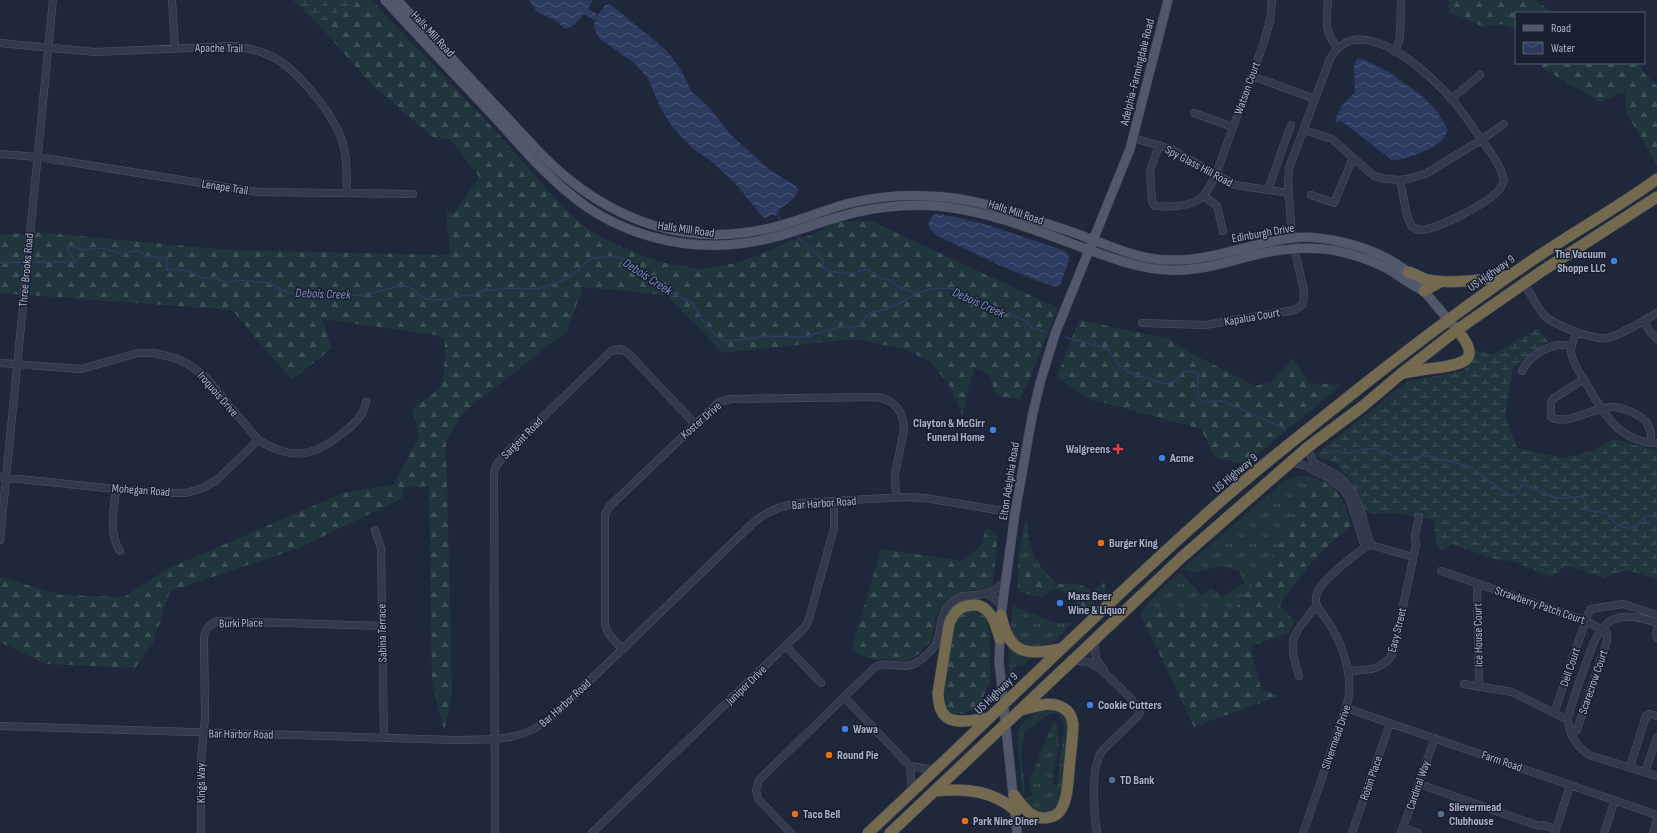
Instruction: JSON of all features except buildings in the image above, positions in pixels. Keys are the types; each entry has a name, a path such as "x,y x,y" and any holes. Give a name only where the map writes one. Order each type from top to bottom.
{"highway":[{"name":"US Highway 9","path":"868,833 1062,648 1204,516 1339,404 1448,320 1511,275 1657,179"},
{"path":"890,833 1189,551 1291,462 1457,330 1524,283 1657,197"},
{"path":"1408,272 1424,279 1440,282 1485,280 1511,275"},
{"path":"1424,291 1440,282"},
{"path":"1402,373 1457,365 1465,361 1469,353 1468,344 1457,330"},
{"path":"989,718 961,722 948,718 942,713 938,704 938,693 949,624 953,614 960,607 977,605 985,608 996,625 1000,639"},
{"path":"1002,611 1004,628 1009,638 1021,649 1035,653 1062,648"},
{"path":"1014,795 1026,810 1034,817 1043,819 1048,818 1060,811 1066,796 1072,732 1071,717 1068,712 1060,706 1050,703 1018,711"},
{"path":"935,791 956,789 969,790 998,798 1016,811"}],"main road":[{"name":"Halls Mill Road","path":"385,0 555,181 580,202 600,215 644,234 688,244 733,245 785,235 862,211 901,206 934,206 965,210 990,216 1090,250"},
{"name":"Halls Mill Road","path":"397,0 551,164 574,184 598,201 644,223 688,232 732,234 790,223 843,205 861,201 906,196 940,196 993,206 1094,240"},
{"name":"Adelphia-Farmingdale Road","path":"1130,150 1168,0"},
{"name":"Elton Adelphia Road","path":"1017,833 1016,811 999,661 1005,582 1015,513 1032,417 1043,372 1055,334 1130,150"},
{"name":"Edinburgh Drive","path":"1094,240 1137,256 1168,260 1195,259 1292,238 1327,239 1365,248 1387,258 1408,272 1421,284 1424,291 1457,330"},
{"name":"Edinburgh Drive","path":"1090,250 1142,266 1168,270 1182,270 1197,269 1293,248 1325,249 1363,258 1385,268 1424,291"}],"street":[{"name":"Three Brooks Road","path":"0,540 3,477 38,157 52,0"},
{"path":"172,0 175,48"},
{"name":"Watson Court","path":"1204,196 1216,174 1252,76 1268,28 1272,0"},
{"path":"1328,0 1327,30 1329,38 1338,48 1347,41 1360,38 1381,43 1412,62 1436,82 1451,99 1503,171 1504,181 1500,189 1466,213 1419,230 1412,227 1407,216 1400,180"},
{"path":"1395,52 1400,38 1401,0"},
{"name":"Apache Trail","path":"0,43 95,52 226,46 244,47 268,54 288,67 323,107 338,130 346,157 347,193"},
{"name":"Kapalua Court","path":"1142,323 1205,326 1295,310 1303,304 1304,291 1293,248 1288,182 1289,168 1330,59 1338,48"},
{"path":"1451,99 1480,75"},
{"path":"1252,76 1315,99"},
{"path":"1194,113 1233,127"},
{"path":"1304,130 1332,139 1374,176 1400,180 1428,173 1504,124"},
{"path":"1268,190 1291,125"},
{"name":"Spy Glass Hill Road","path":"1133,138 1171,149 1235,185 1289,193"},
{"path":"1159,145 1150,176 1152,202 1155,206 1189,204 1200,200 1204,196 1217,206 1223,230"},
{"name":"Lenape Trail","path":"0,154 38,157 258,192 413,194"},
{"path":"1311,195 1334,203 1353,158"},
{"path":"1524,283 1544,315 1552,321 1590,337 1607,338 1644,321 1657,313"},
{"path":"1644,321 1650,332 1657,339"},
{"path":"1577,332 1572,346 1573,358 1601,409 1612,424 1626,434 1638,440 1654,442 1649,425 1642,418 1617,407 1601,409 1563,420 1551,417 1551,402 1554,398 1584,379"},
{"path":"1522,371 1526,362 1530,358 1549,348 1560,345 1572,346"},
{"name":"Sargent Road","path":"495,739 494,473 498,461 614,350 620,349 626,352 695,424"},
{"name":"Iroquois Drive","path":"0,363 81,369 138,354 154,354 175,358 188,364 206,377 258,440 269,447 287,453 302,453 317,450 329,444 358,421 364,412 366,402"},
{"name":"Koster Drive","path":"622,649 608,633 605,624 605,514 610,506 719,402 731,399 883,398 898,408 904,424 895,474 896,497"},
{"name":"Mohegan Road","path":"3,477 116,489 186,493 203,488 226,473 258,440"},
{"path":"1308,448 1312,461 1318,466 1335,474 1346,483 1354,494 1356,508 1368,546"},
{"path":"1291,462 1307,467 1335,482 1356,508"},
{"path":"116,489 112,532 114,542 120,551"},
{"name":"Bar Harbor Road","path":"0,726 384,738 495,739 519,736 544,724 759,518 779,508 792,504 896,497 925,498 1015,513"},
{"name":"Juniper Drive","path":"592,833 805,627 810,620 834,528 834,502"},
{"name":"Easy Street","path":"1348,671 1376,668 1390,658 1394,648 1416,545 1415,536 1419,517"},
{"name":"Sabina Terrace","path":"375,530 381,548 384,738"},
{"path":"1368,546 1413,557"},
{"path":"1299,676 1293,655 1292,641 1298,629 1317,605 1317,593 1322,585 1368,546"},
{"name":"Strawberry Patch Court","path":"1441,571 1586,621 1601,629"},
{"path":"986,594 1005,582"},
{"name":"Ice House Court","path":"1477,584 1478,686"},
{"path":"791,833 758,799 756,793 757,785 771,769 876,666 884,664 907,666 920,660 936,642 941,617 948,605 963,596 971,594 986,594 993,597 1002,611"},
{"path":"1586,621 1592,609 1623,604 1657,614"},
{"name":"Silvermead Drive","path":"1303,833 1346,708 1350,691 1348,671 1338,639 1317,605"},
{"path":"1657,623 1642,618 1628,616 1614,620 1601,629 1593,641 1567,718 1571,734 1580,748 1589,755 1657,776"},
{"name":"Burki Place","path":"204,733 205,634 207,628 212,623 219,621 382,626"},
{"name":"Dell Court","path":"1554,713 1586,621"},
{"name":"Scarecrow Court","path":"1571,734 1577,730 1607,641 1606,634 1601,629"},
{"path":"1657,630 1657,638"},
{"path":"1094,640 1096,659 1106,674 1140,711 1139,715 1103,750 1099,757 1096,766 1093,798 1097,833"},
{"path":"786,646 821,683"},
{"path":"1072,661 1090,663 1106,674"},
{"path":"1464,684 1512,692 1567,718"},
{"path":"844,697 910,766 934,770"},
{"name":"Farm Road","path":"1346,708 1657,815"},
{"path":"1630,767 1646,716 1649,714 1657,716"},
{"name":"Robin Place","path":"1352,833 1390,723"},
{"name":"Kings Way","path":"201,833 201,759 204,733"},
{"path":"1645,772 1657,737"},
{"name":"Cardinal Way","path":"1402,830 1435,738"},
{"path":"495,739 495,833"},
{"path":"910,766 912,791"},
{"path":"1419,784 1539,826 1544,825 1555,831 1570,785"},
{"path":"1604,833 1616,800"},
{"path":"1653,833 1657,820"},
{"path":"1402,830 1418,833"}],"green space":[{"path":"293,0 356,0 319,25"},
{"path":"356,0 372,0 492,127 563,207 590,231 621,247 660,262 700,269 736,263 769,251 789,241 812,235 836,222 871,221 1058,308 1029,381 1019,399 996,396 989,374 974,368 962,415 951,388 931,362 907,350 857,339 722,353 667,295 583,287 567,331 464,412 446,440 452,693 444,732 432,681 429,486 403,488 402,498 299,548 170,591 153,643 135,668 46,664 0,642 0,577 61,595 124,597 167,569 343,493 393,485 420,436 412,409 439,389 444,375 445,340 436,335 322,319 332,348 292,380 232,310 0,293 0,235 35,232 230,250 450,255 446,209 454,214 479,177 451,140 433,137 370,83 319,25"},
{"path":"1448,0 1536,0 1552,12 1515,12 1515,30 1501,24 1484,27 1450,12"},
{"path":"1539,64 1640,64 1643,72 1657,86 1657,165 1626,112 1625,91 1601,102 1547,71"},
{"path":"1079,320 1170,339 1185,350 1255,386 1271,382 1293,358 1309,383 1342,385 1247,463 1215,458 1201,429 1089,399 1057,377"},
{"path":"1537,329 1548,341 1513,368 1505,415 1517,448 1563,458 1589,452 1615,439 1657,451 1657,579 1626,570 1604,577 1566,566 1551,577 1513,561 1497,560 1452,544 1440,551 1435,539 1435,520 1394,513 1365,514 1352,482 1336,463 1314,455 1409,381 1464,371 1476,349 1491,355"},
{"path":"1298,476 1308,476 1285,537 1236,609 1140,613 1165,585 1180,573 1202,595 1211,588 1222,597 1244,583 1239,571 1222,566 1194,573 1182,569 1286,480"},
{"path":"1308,476 1332,485 1342,499 1351,525 1316,557 1279,605 1294,620 1290,633 1250,646 1261,689 1279,696 1194,727 1140,613 1236,608 1285,537"},
{"path":"1025,521 1028,522 1032,550 1038,562 1047,574 1028,569 1018,561"},
{"path":"986,527 998,534 992,589 972,590 948,599 936,616 932,640 915,657 907,661 884,658 874,660 851,651 881,549 963,561 982,545"},
{"path":"1018,561 1028,569 1047,574 1057,584 1079,585 1092,591 1104,582 1106,591 1089,608 1078,605 1073,598 1063,591 1052,589 1042,597 1018,592"},
{"path":"1013,606 1056,623 1071,623 1060,636 1050,644 1038,649 1027,648 1020,644 1013,635 1011,624"},
{"path":"976,610 986,618 990,635 990,682 978,707 965,713 952,716 946,713 941,699 954,619 964,612"},
{"path":"1008,642 1023,655 1031,657 1021,668 1017,664 1009,678"},
{"path":"1049,708 1063,712 1069,724 1062,796 1055,810 1038,814 1025,804 1024,798 1032,795 1029,779 1035,768 1053,721 1057,723 1059,745 1054,768 1053,784 1057,786 1064,725 1059,713 1048,714 1024,733 1021,754 1025,791 1023,794 1018,750 1018,734 1024,721 1036,713"}],"water":[{"path":"529,0 593,0 588,9 598,15 605,5 610,4 666,50 679,67 692,92 708,106 731,135 771,171 796,186 798,190 795,196 790,202 778,210 779,213 774,216 773,214 766,218 762,216 734,182 711,161 692,148 671,125 660,107 648,78 634,63 599,38 595,31 594,24 596,21 584,14 574,25 565,29 556,21 537,12"},
{"path":"1357,59 1365,60 1389,72 1422,96 1437,111 1448,130 1441,141 1418,154 1403,159 1392,160 1341,121 1337,123 1335,120 1343,103 1345,103 1355,92 1354,65"},
{"path":"937,214 991,226 1065,251 1068,254 1069,260 1060,285 1056,287 1026,276 938,236 931,230 928,223 933,215"}],"waterway":[{"path":"777,215 782,221"},
{"path":"794,234 820,256 823,261 823,268 828,271 854,273 865,269 869,270 880,278 889,280 897,286 917,293"},
{"name":"Debois Creek","path":"30,262 75,262 67,250 69,246 75,246 84,250 101,248 122,254 134,251 149,257 167,258 167,270 178,269 189,271 202,278 219,279 226,283 241,280 268,283 287,292 300,295 316,292 341,295 366,295 401,285 411,288 425,299 442,300 450,299 455,296 471,295 486,289 495,291 500,288 538,289 566,279 591,258 616,256 626,260 658,281 665,289 692,303 699,315 714,334 719,338 728,341 769,336 804,337 840,327 857,327 869,314 897,305 917,293 932,289 949,288 1028,322 1031,327 1045,332"},
{"name":"Debois Creek","path":"0,263 24,262"},
{"name":"Debois Creek","path":"1065,337 1108,349 1120,366 1128,372 1165,384 1175,381 1183,372 1192,371 1198,374 1198,397 1203,402 1223,401 1286,429"},
{"name":"Debois Creek","path":"1332,450 1347,453 1375,449 1398,458 1409,460 1423,455 1454,462 1471,468 1497,487 1512,495 1517,493 1522,485 1532,487 1553,497 1583,497 1589,511 1607,513 1615,523 1627,528 1636,527 1640,521 1647,516 1657,518"}],"place":[{"name":"The Vacuum Shoppe LLC","path":"1614,261"},
{"name":"Clayton & McGirr Funeral Home","path":"993,430"},
{"name":"Walgreens","path":"1118,449"},
{"name":"Acme","path":"1162,458"},
{"name":"Burger King","path":"1101,543"},
{"name":"Maxs Beer Wine & Liquor","path":"1060,603"},
{"name":"Cookie Cutters","path":"1090,705"},
{"name":"Wawa","path":"845,729"},
{"name":"Round Pie","path":"829,755"},
{"name":"TD Bank","path":"1112,780"},
{"name":"Taco Bell","path":"795,814"},
{"name":"Silevermead Clubhouse","path":"1441,814"},
{"name":"Park Nine Diner","path":"965,821"}]}
